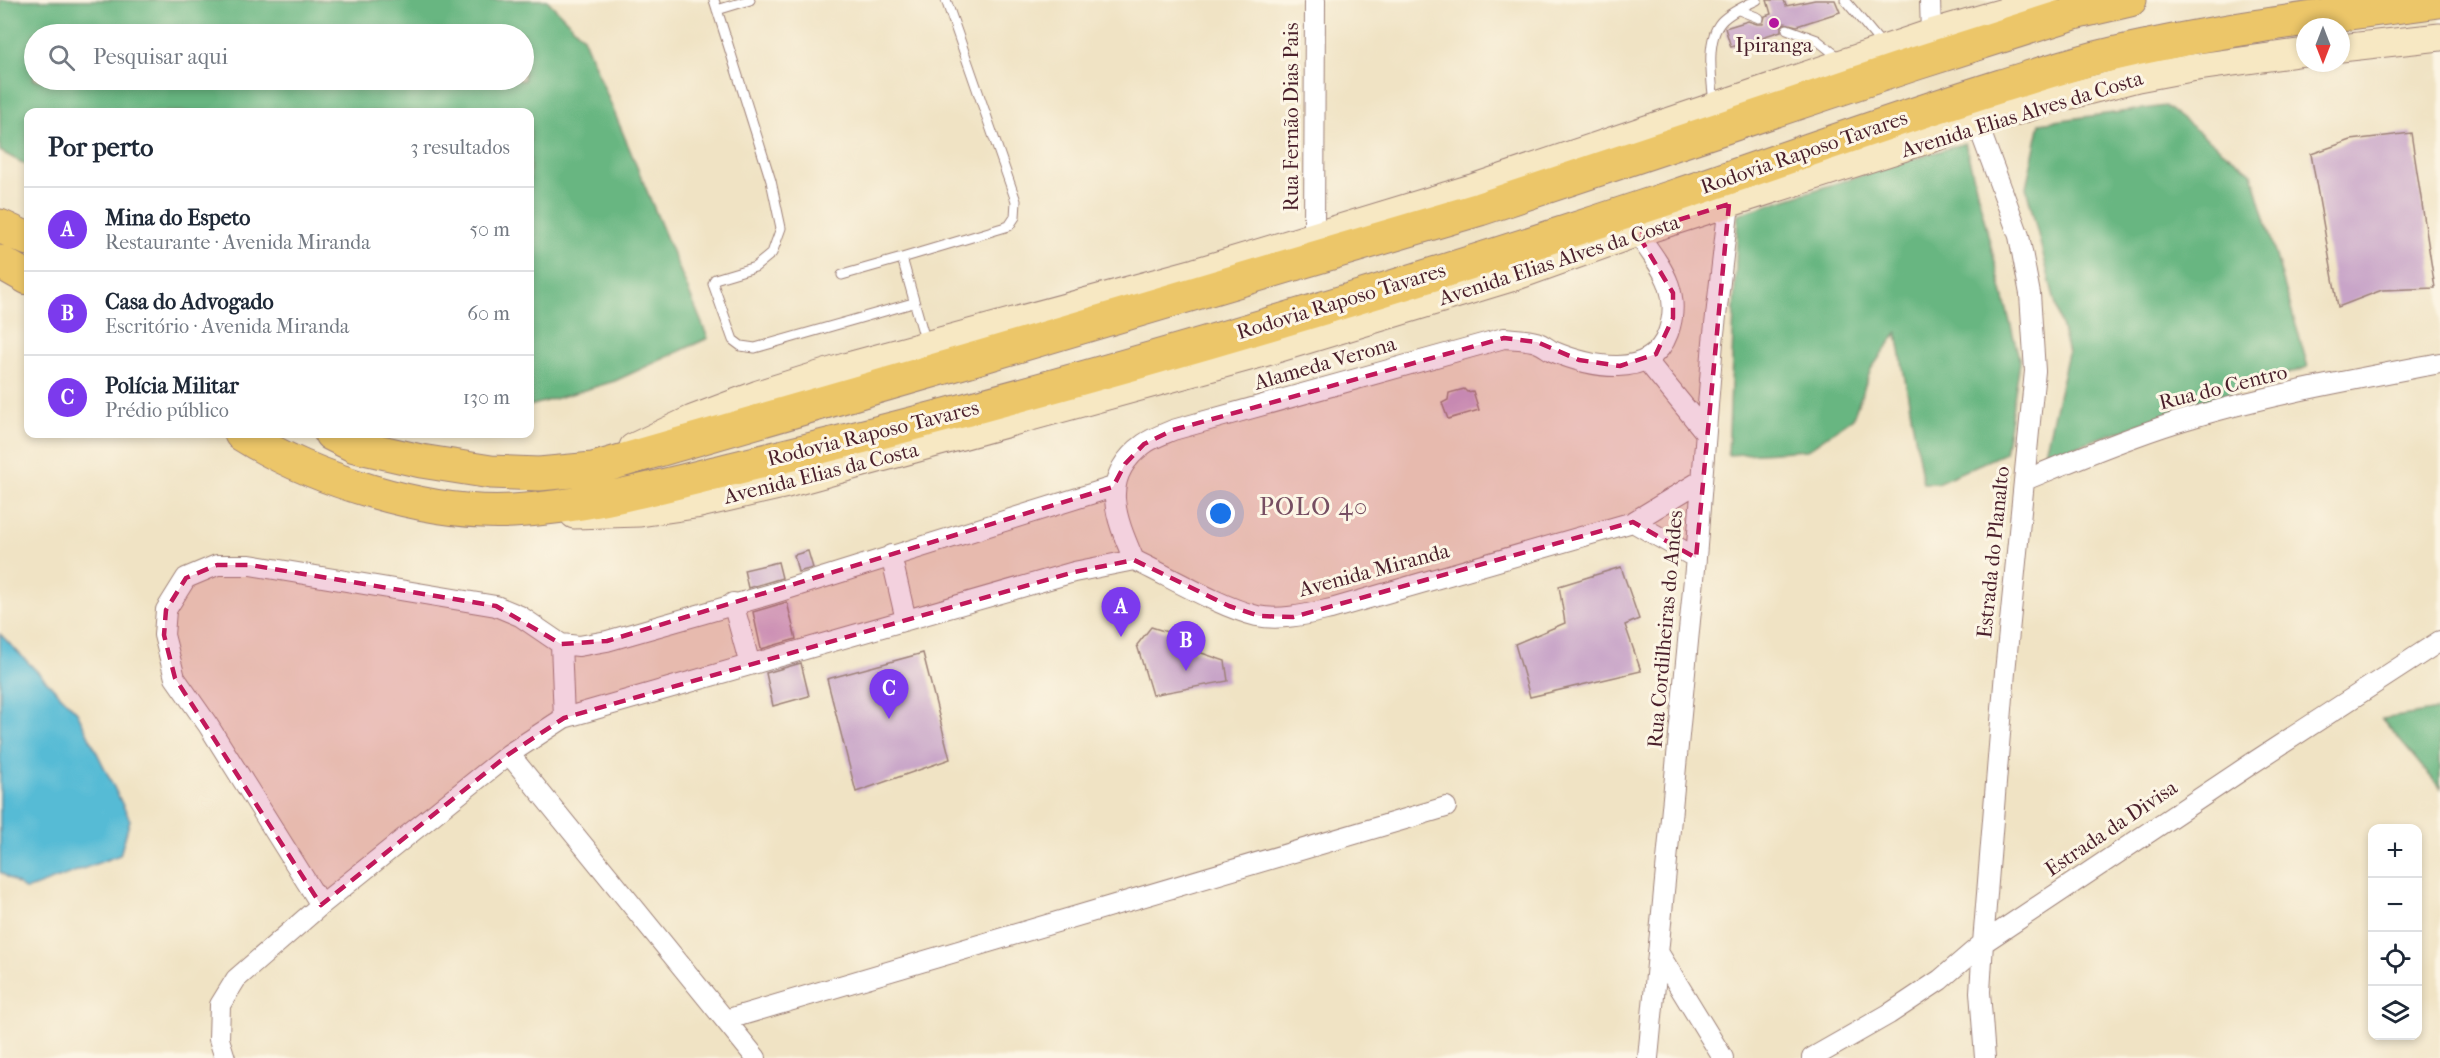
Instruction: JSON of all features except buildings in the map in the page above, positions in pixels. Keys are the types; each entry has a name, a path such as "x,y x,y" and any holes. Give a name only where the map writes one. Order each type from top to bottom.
{"highway":[{"name":"Rodovia Raposo Tavares","path":"339,438 355,446 421,461 491,472 539,474 592,469 1480,209 1914,64 2074,14 2130,0"},
{"name":"Rodovia Raposo Tavares","path":"248,438 267,450 320,473 397,498 451,508 509,512 580,503 633,493 1064,384 1524,246 1960,99 2094,58 2192,36 2440,1"},
{"path":"0,225 24,237"},
{"path":"0,262 24,276"}],"main road":[{"path":"592,469 647,439 747,398 848,366 1195,272 1472,188 1931,33 2045,0"},
{"path":"2350,47 2440,37"},
{"name":"Avenida Elias Alves da Costa","path":"988,430 1260,354 1517,276 1637,233 1978,126 2052,100 2138,78 2250,58 2296,53"},
{"name":"Avenida Elias da Costa","path":"509,512 584,516 640,513 695,505 799,481 988,430"}],"street":[{"name":"Rua Fernão Dias Pais","path":"1314,235 1315,0"},
{"path":"1929,0 1931,33"},
{"name":"Estrada do Planalto","path":"1978,126 2019,236 2030,294 2035,371 2005,672 1983,943 1980,992 1985,1058"},
{"name":"Rua Cordilheiras do Andes","path":"1648,1058 1696,558 1705,432 1729,204"},
{"path":"1637,233 1662,269 1673,293 1673,318 1664,343 1656,354 1647,360 1705,432"},
{"name":"Alameda Verona","path":"1113,487 1125,464 1144,444 1173,430 1504,338 1537,342 1570,357 1604,364 1627,365 1647,360"},
{"name":"Rua do Centro","path":"2025,480 2109,445 2175,423 2256,402 2440,363"},
{"name":"Avenida Miranda","path":"1134,560 1229,606 1258,616 1293,617 1331,609 1633,522 1702,480"},
{"path":"225,1058 219,1038 220,1005 236,979 321,905 509,754 564,718 1074,572 1134,560 1119,524 1113,487 771,594 733,603 607,641 579,646 561,644 520,616 496,606 250,565 217,565 186,578 166,610 164,635 175,678 208,725 321,905"},
{"path":"1633,522 1696,558"},
{"path":"891,555 906,620"},
{"path":"733,603 750,665"},
{"name":"Estrada da Divisa","path":"1812,1058 1889,1014 1940,980 1983,943 2440,641"},
{"path":"561,644 564,718"},
{"path":"509,754 756,1058"},
{"path":"725,1020 1446,807"},
{"path":"1658,952 1723,1058"}],"lane":[{"path":"750,0 716,5 771,181 782,228 772,253 755,267 715,279 713,284 734,340 741,346 755,348 913,303"},
{"path":"842,275 1009,226 1015,217 1016,201 946,0"},
{"path":"1714,106 1710,62 1714,36 1721,22 1757,0"},
{"path":"1845,0 1886,49"},
{"path":"1738,10 1759,18"},
{"path":"1787,29 1817,40 1845,62"},
{"path":"902,258 913,303 927,345"}],"highlighted area":[{"path":"1729,204 1696,558 1633,522 1293,617 1259,616 1229,606 1134,560 1074,572 564,718 509,754 321,905 175,678 164,635 166,610 186,578 217,565 250,565 496,606 561,644 607,641 1113,487 1125,464 1144,444 1173,430 1504,338 1537,342 1579,360 1620,366 1656,354 1673,318 1673,293 1637,233"}],"green space":[{"path":"0,0 547,0 583,37 708,338 615,381 534,405 534,108 24,108 24,164 0,151"},
{"path":"2165,106 2252,173 2308,367 2044,457 2068,353 2026,187 2040,123"},
{"path":"1965,143 2020,362 2005,453 1937,483 1923,483 1897,333 1871,369 1853,418 1807,450 1728,455 1738,214"},
{"path":"2440,710 2440,788 2382,719"}],"water":[{"path":"0,634 77,712 130,820 120,855 26,890 0,872"}],"place":[{"name":"Ipiranga","path":"1774,23"},
{"name":"Mina do Espeto","path":"1121,637"},
{"name":"Casa do Advogado","path":"1186,671"},
{"name":"Polícia Militar","path":"889,719"}],"district":[{"name":"POLO 40","path":"1314,507"}]}
